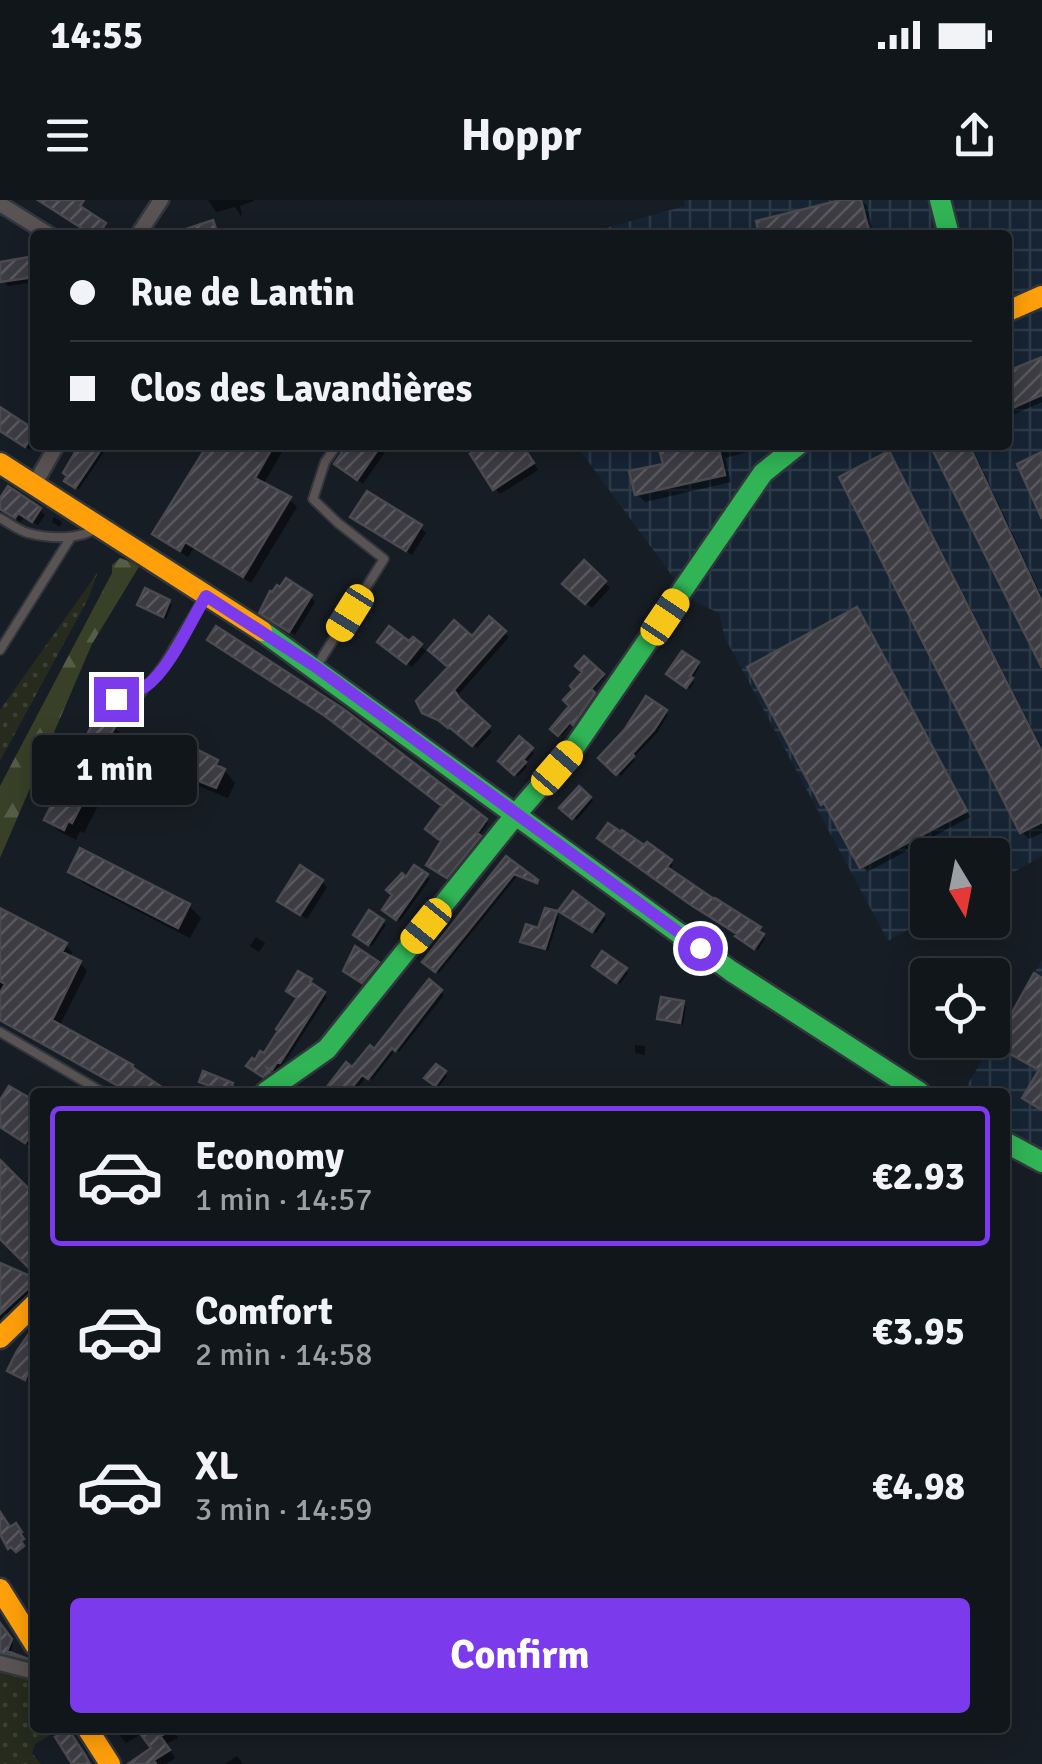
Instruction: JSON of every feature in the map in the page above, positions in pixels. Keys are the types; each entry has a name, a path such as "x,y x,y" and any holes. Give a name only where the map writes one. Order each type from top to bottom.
{"street":[{"path":"141,230 160,200"},
{"path":"940,200 947,230"},
{"path":"0,204 42,230"},
{"path":"1012,309 1042,296"},
{"path":"34,485 53,450"},
{"path":"272,1088 327,1049 576,745 763,473 792,450"},
{"path":"0,463 316,667 731,971 914,1088"},
{"path":"104,712 127,692 139,690"},
{"path":"1010,1145 1042,1162"},
{"path":"0,1338 30,1309"},
{"path":"0,1589 30,1637"},
{"path":"0,1663 30,1671"},
{"path":"90,1733 110,1764"}],"lane":[{"path":"316,667 384,559 313,499 325,462 333,450"},
{"path":"0,518 27,533 72,538 89,534 99,526"},
{"path":"0,650 72,538"},
{"path":"134,718 132,707 139,690 166,664 206,596"},
{"path":"0,1032 95,1088"}],"shaded area":[{"path":"684,200 1042,200 1042,856 1010,874 1010,838 910,838 910,929 888,941 724,636 719,613 690,600 580,450 1012,450 1012,230 598,230 685,206"},
{"path":"1042,960 1042,1153 1010,1134 1010,1088 965,1088 983,1058 1010,1058 1010,1013"}],"green space":[{"path":"120,558 140,565 92,644 0,858 0,786 112,573 112,565"},
{"path":"98,572 88,599 0,761 0,710"},
{"path":"0,1669 30,1678 30,1733 54,1733 35,1744 32,1753 41,1764 0,1764"}],"building":[{"path":"38,200 84,200 80,206 106,223 101,230 85,230"},
{"path":"841,200 861,200 869,230 758,230 756,221"},
{"path":"213,220 216,230 183,230"},
{"path":"30,257 30,278 0,282 0,262"},
{"path":"1042,357 1042,395 1012,408 1012,369"},
{"path":"0,407 30,427 30,438 25,447 0,431"},
{"path":"76,450 101,450 75,488 64,481 67,476 63,473"},
{"path":"204,450 271,450 255,478 291,497 243,577 185,542 180,551 152,534"},
{"path":"344,450 378,450 357,480 334,464"},
{"path":"476,450 525,450 534,463 493,490 470,454"},
{"path":"659,450 719,450 725,475 635,495 629,471 663,464"},
{"path":"933,450 971,450 1042,602 1042,668"},
{"path":"889,451 1042,752 1042,822 1020,833 839,477"},
{"path":"1042,452 1042,519 1017,464"},
{"path":"8,486 41,508 32,522 18,513 15,518 0,509 0,498"},
{"path":"367,491 422,525 406,551 350,517"},
{"path":"584,560 606,581 585,604 562,584"},
{"path":"286,578 312,595 289,632 259,613 270,591 280,587"},
{"path":"145,588 170,600 163,617 137,605"},
{"path":"857,607 967,811 860,868 824,803 821,805 747,667"},
{"path":"489,616 506,631 454,690 490,726 472,746 449,727 422,713 416,701 448,667 428,650 454,620 472,636"},
{"path":"216,626 345,710 487,819 477,833 481,836 447,878 426,865 441,841 425,829 442,806 325,716 207,640"},
{"path":"389,626 409,641 413,637 422,644 406,664 377,642"},
{"path":"682,651 699,662 686,688 666,674"},
{"path":"584,656 604,674 591,689 595,693 573,725 570,722 558,736 550,729 569,706 563,700 582,672 575,666"},
{"path":"646,696 667,710 616,775 598,758 625,729"},
{"path":"95,719 116,725 111,734 116,736 72,823 68,821 64,830 44,820"},
{"path":"161,736 170,741 172,737 218,760 216,765 225,769 216,788 151,756"},
{"path":"519,736 533,748 514,775 498,761"},
{"path":"579,786 591,797 572,819 559,808"},
{"path":"608,823 644,845 647,842 672,860 667,867 761,927 758,931 764,934 754,949 597,838"},
{"path":"80,848 190,904 178,928 68,872"},
{"path":"506,856 537,883 514,874 435,972 422,962"},
{"path":"300,865 323,880 300,915 277,901"},
{"path":"414,865 428,874 396,920 382,910 392,895 386,890 402,873 406,877"},
{"path":"573,891 604,914 592,932 558,911"},
{"path":"0,908 67,943 62,952 81,961 52,1020 133,1065 163,1088 122,1088 0,1020 0,993 5,984 0,981"},
{"path":"545,908 557,911 545,949 520,942 526,924 538,928"},
{"path":"369,910 384,920 368,945 353,935"},
{"path":"355,946 379,962 362,983 343,971"},
{"path":"602,951 627,968 616,983 592,966"},
{"path":"298,971 325,992 280,1063 272,1070 267,1068 270,1072 263,1077 246,1066 260,1051 264,1053 297,998 286,991"},
{"path":"1034,973 1042,978 1042,1110 1022,1098 1039,1070 1010,1054 1010,1016"},
{"path":"429,979 442,990 368,1079 362,1075 351,1088 326,1088 346,1062 352,1067 370,1045 374,1049"},
{"path":"661,997 684,1001 680,1023 657,1019"},
{"path":"436,1064 446,1071 435,1086 424,1078"},
{"path":"203,1071 233,1083 231,1088 213,1088 199,1082"},
{"path":"9,1086 30,1098 30,1136 25,1143 0,1127 0,1100"},
{"path":"0,1160 30,1190 30,1269 0,1239"},
{"path":"0,1263 30,1276 30,1287 0,1314"},
{"path":"30,1332 30,1368 25,1380 7,1371"},
{"path":"0,1512 10,1527 16,1523 22,1532 24,1546 16,1552 8,1549 0,1534"},
{"path":"0,1623 12,1639 7,1651 28,1659 0,1653"},
{"path":"71,1733 90,1764 72,1764 55,1737"},
{"path":"140,1733 166,1733 160,1736 170,1750 154,1760 156,1764 128,1764 151,1748"}],"traffic: fast":[{"path":"940,200 948,230"},
{"path":"272,1088 327,1049 576,745 763,473 792,450"},
{"path":"262,631 731,971 913,1088"},
{"path":"1010,1145 1042,1162"}],"traffic: slow":[{"path":"1012,309 1042,296"},
{"path":"0,463 262,631"},
{"path":"0,1338 30,1309"},
{"path":"0,1589 30,1637"},
{"path":"90,1733 110,1764"}],"route":[{"path":"116,699 150,683 166,664 206,596 281,642 700,948"}]}
